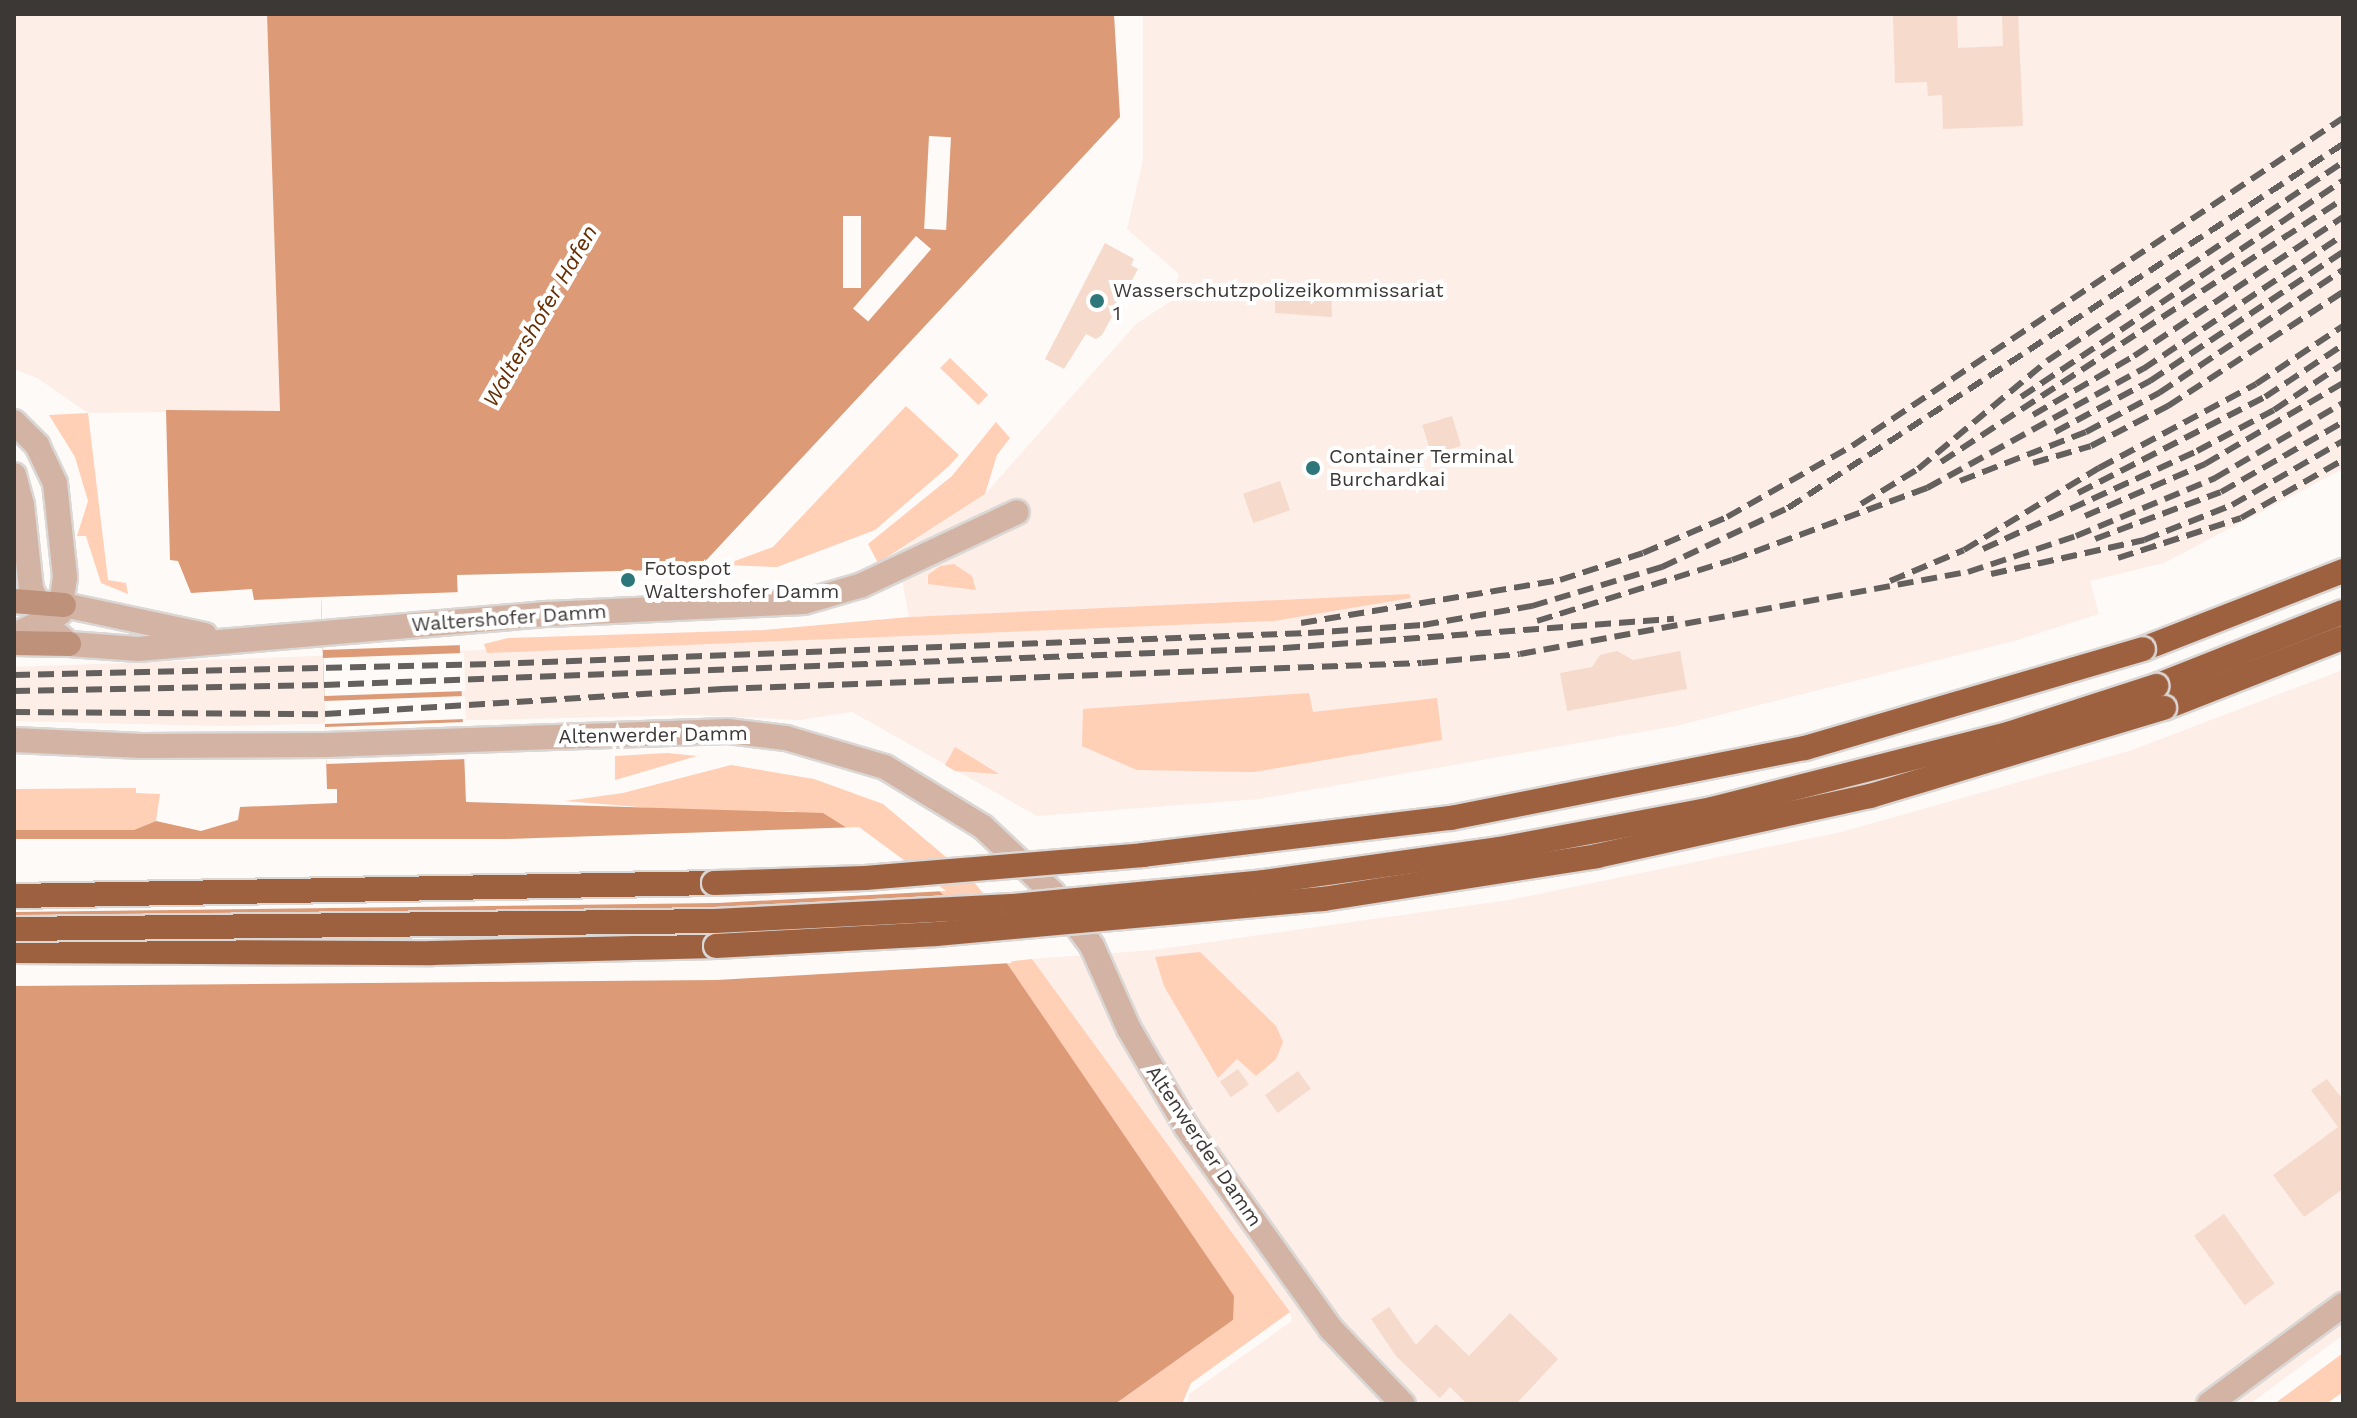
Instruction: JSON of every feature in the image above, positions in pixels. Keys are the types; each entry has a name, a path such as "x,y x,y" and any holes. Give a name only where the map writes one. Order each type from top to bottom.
{"highway":[{"path":"14,896 865,878 1143,855 1451,818 1667,778 1938,712 2143,649 2343,571"},
{"path":"14,929 715,921 1086,900 1402,864 1593,832 1863,773 2156,686 2343,612"},
{"path":"14,951 432,953 716,946 937,934 1323,899 1597,856 1870,796 2164,708 2343,638"}],"street":[{"path":"14,422 37,445 55,483 64,605 32,609 14,635"},
{"path":"14,475 22,505 32,609 69,644"},
{"name":"Waltershofer Damm","path":"69,644 138,649 322,630 816,600 862,585 1017,512"},
{"path":"14,577 24,546"},
{"name":"Waltershofer Damm","path":"64,605 223,639"},
{"path":"14,643 69,644"},
{"name":"Altenwerder Damm","path":"14,740 326,745 705,731 786,738 885,767 983,827 1037,876 1078,925 1154,1075 1187,1128 1331,1329 1403,1404"},
{"path":"2209,1404 2343,1305"}],"shaded area":[{"path":"14,14 267,14 280,411 88,413 37,378 14,369"},
{"path":"1143,14 2343,14 2343,469 2164,563 2090,581 2099,614 2014,641 1676,726 1259,799 1037,816 852,712 799,720 695,715 220,726 14,721 14,667 1274,621 1411,598 909,617 897,552 985,494 1136,324 1171,301 1179,274 1127,229 1143,160"},
{"path":"950,358 988,395 978,405 940,368"},
{"path":"906,406 959,455 949,466 875,530 777,567 724,565 773,547"},
{"path":"88,413 108,580 126,583 128,594 101,583 86,536 77,536 88,501 75,457 49,415"},
{"path":"996,422 1010,438 997,455 985,494 878,563 868,544 952,476"},
{"path":"954,564 972,576 976,590 928,584 928,575 940,566"},
{"path":"1409,594 1411,598 1274,621 487,653 484,644 508,638 764,630 909,617"},
{"path":"2343,670 2343,1335 2250,1404 1187,1404 1189,1394 1292,1321 1290,1312 1032,959 1153,950 1509,900 1841,832 2129,751"},
{"path":"1309,693 1313,712 1437,698 1442,740 1254,772 1137,770 1082,746 1083,709"},
{"path":"955,747 999,774 955,771 945,765"},
{"path":"667,753 697,756 615,780 615,756"},
{"path":"731,765 814,779 883,804 971,878 993,906 961,911 793,811 700,812 565,801 623,793"},
{"path":"136,788 136,793 160,794 156,821 134,830 14,830 14,789"},
{"path":"1200,952 1276,1026 1283,1042 1276,1059 1256,1076 1237,1059 1218,1078 1164,986 1155,957"},
{"path":"1032,959 1290,1312 1191,1383 1182,1404 1115,1404 1233,1320 1006,962"},
{"path":"2343,1353 2343,1392 2326,1404 2274,1404"}],"water":[{"name":"Waltershofer Hafen","path":"267,14 1114,14 1120,117 698,569 457,575 466,802 823,813 928,879 1006,962 1234,1296 1233,1320 1115,1404 14,1404 14,830 134,830 156,821 201,831 238,820 240,807 337,803 337,789 327,789 321,597 254,600 252,589 191,593 178,561 170,560 166,410 280,411"}],"pier":[{"path":"929,136 951,137 946,230 924,229"},
{"path":"843,216 861,216 861,288 843,288"},
{"path":"916,236 931,249 868,322 853,308"},
{"path":"462,592 464,645 323,650 321,597"},
{"path":"464,653 465,691 324,696 323,658"},
{"path":"465,696 466,719 325,724 324,701"},
{"path":"466,722 467,759 326,764 325,727"},
{"path":"859,827 946,891 718,903 14,912 14,839 506,839"},
{"path":"950,895 1012,963 717,980 14,986 14,915 717,908"}],"building":[{"path":"1893,14 1957,14 1958,48 2003,46 2002,14 2018,14 2023,126 1943,129 1942,95 1928,96 1927,82 1895,83"},
{"name":"Wasserschutzpolizeikommissariat 1","path":"1105,243 1134,259 1131,265 1138,269 1102,335 1096,339 1086,334 1064,369 1045,359"},
{"path":"1331,287 1332,317 1275,313 1275,295 1298,295 1298,288"},
{"path":"1452,416 1461,446 1431,455 1422,425"},
{"path":"1280,481 1290,510 1253,523 1243,494"},
{"path":"1617,651 1633,660 1680,651 1687,689 1567,711 1560,673 1592,667 1600,655"},
{"path":"1238,1069 1249,1085 1231,1097 1220,1082"},
{"path":"1298,1071 1311,1089 1278,1113 1265,1095"},
{"path":"2327,1079 2343,1100 2343,1189 2304,1217 2273,1175 2338,1127 2311,1090"},
{"path":"2224,1214 2275,1284 2245,1305 2194,1236"},
{"path":"1389,1307 1416,1345 1436,1324 1469,1356 1510,1313 1558,1359 1516,1404 1467,1404 1450,1387 1440,1398 1396,1356 1371,1319"}],"railway":[{"path":"1301,623 1560,580 1643,553 1727,517 1852,446 2343,118"},
{"path":"14,675 494,664 1308,633 1423,625 1532,606 1662,567 1788,508 2343,144"},
{"path":"1861,504 1918,469 2047,361 2343,162"},
{"path":"2021,397 2343,181"},
{"path":"1941,462 2343,199"},
{"path":"2033,415 2134,356 2343,217"},
{"path":"1537,621 1732,560 1927,488 2143,369 2343,235"},
{"path":"2055,432 2150,381 2343,252"},
{"path":"1960,481 2086,432 2159,393 2343,270"},
{"path":"2033,463 2091,446 2168,406 2343,292"},
{"path":"1890,581 1964,550 2099,468 2256,384 2343,326"},
{"path":"2078,493 2265,397 2343,345"},
{"path":"1983,549 2197,451 2274,410 2343,364"},
{"path":"2085,516 2205,464 2343,383"},
{"path":"14,712 325,714 722,689 1422,663 1520,654 1968,572 2076,536 2215,478 2343,403"},
{"path":"2095,539 2221,492 2343,422"},
{"path":"1991,574 2144,540 2232,505 2343,441"},
{"path":"2118,558 2241,518 2343,460"},
{"path":"14,691 324,685 1284,648 1674,619"}],"place":[{"name":"Wasserschutzpolizeikommissariat 1","path":"1097,301"},
{"name":"Container Terminal Burchardkai","path":"1313,468"},
{"name":"Fotospot Waltershofer Damm","path":"628,580"}]}
